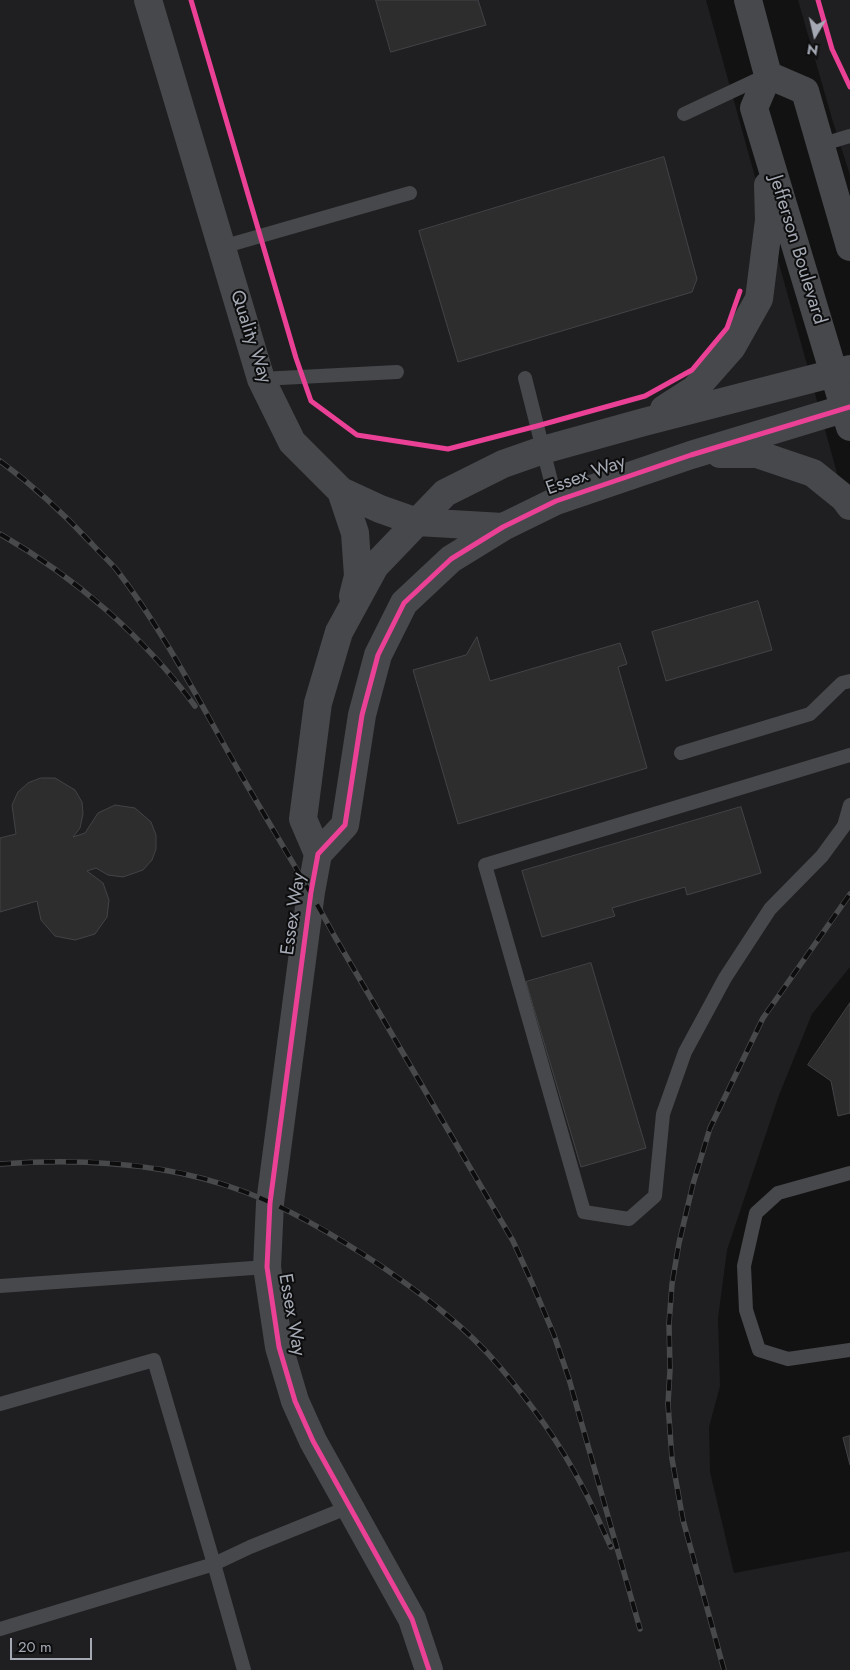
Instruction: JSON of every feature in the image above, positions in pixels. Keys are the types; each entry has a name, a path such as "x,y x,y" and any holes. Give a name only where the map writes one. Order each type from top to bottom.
{"street":[{"name":"Quality Way","path":"148,0 261,379 292,442 340,491 380,509 417,522 503,527"},
{"path":"748,0 768,75 805,91 850,247"},
{"name":"Jefferson Boulevard","path":"768,75 754,108 842,371 848,414"},
{"path":"644,422 695,389 732,346 759,299 769,220 767,151"},
{"name":"Essex Way","path":"318,854 303,819 318,703 339,632 375,566 445,493 503,464 543,450 842,371"},
{"name":"Essex Way","path":"429,1670 412,1619 313,1441 295,1401 279,1347 266,1267 270,1203 311,892 318,854 345,825 362,715 378,655 404,603 451,559 503,527 556,501 691,455 848,414"},
{"path":"691,455 757,454 812,473 844,498 850,506"},
{"path":"340,491 355,533 358,568 358,576 348,615"}],"lane":[{"path":"684,114 768,75"},
{"path":"820,145 850,136"},
{"path":"222,247 410,193"},
{"path":"261,379 397,372"},
{"path":"525,378 556,501"},
{"path":"681,752 810,714 842,683 850,681"},
{"path":"850,755 485,865 584,1212 629,1219 655,1196 664,1114 685,1052 725,978 770,909 822,856 844,826 850,805"},
{"path":"850,1174 778,1193 756,1213 744,1266 746,1310 759,1350 788,1359 850,1350"},
{"path":"0,1286 266,1267"},
{"path":"0,1404 154,1360 244,1670"},
{"path":"0,1629 214,1564 250,1547 349,1507"}],"shaded area":[{"path":"0,0 706,0 850,520 850,967 812,1014 779,1095 727,1250 718,1318 720,1386 709,1427 710,1472 734,1573 850,1551 850,1670 0,1670"},
{"path":"798,0 850,0 850,175 833,122"}],"building":[{"path":"376,0 478,0 486,25 391,52"},
{"path":"664,157 697,279 692,292 458,362 419,231"},
{"path":"758,601 772,650 666,681 652,632"},
{"path":"477,637 490,681 620,643 627,664 618,667 647,768 458,824 413,670 466,655"},
{"path":"41,778 55,778 75,790 82,802 83,814 80,828 73,837 85,833 98,813 115,805 135,808 151,822 156,835 156,849 152,860 143,870 123,877 108,875 96,868 87,871 103,883 109,900 107,917 95,934 75,940 55,936 41,920 37,901 0,912 0,838 16,834 12,805 18,792 28,783"},
{"path":"741,807 761,873 687,895 685,887 612,908 615,916 542,937 522,871"},
{"path":"591,963 646,1148 581,1167 526,982"},
{"path":"850,1003 850,1113 838,1116 831,1081 808,1065"},
{"path":"850,1436 850,1465 843,1438"}],"railway":[{"path":"0,461 25,480 71,522 116,569 151,619 513,1241 554,1335 569,1379 640,1629"},
{"path":"0,534 55,569 106,610 154,656 195,706"},
{"path":"724,1670 683,1520 672,1459 668,1404 670,1370 669,1324 672,1284 679,1243 693,1184 710,1128 763,1018 850,894"},
{"path":"0,1164 93,1162 155,1168 185,1174 215,1182 263,1199 315,1225 349,1245 397,1277 443,1312 473,1338 499,1366 533,1408 554,1438 585,1492 611,1547"}],"cycle path":[{"path":"191,0 296,358 311,401 357,435 448,449 645,396 692,370 727,328 740,291"},
{"path":"818,0 832,49 850,87"},
{"path":"429,1670 412,1619 313,1441 295,1401 279,1347 267,1267 270,1203 311,892 318,854 345,825 362,715 378,655 404,603 451,559 503,527 556,501 691,455 850,407"}]}
